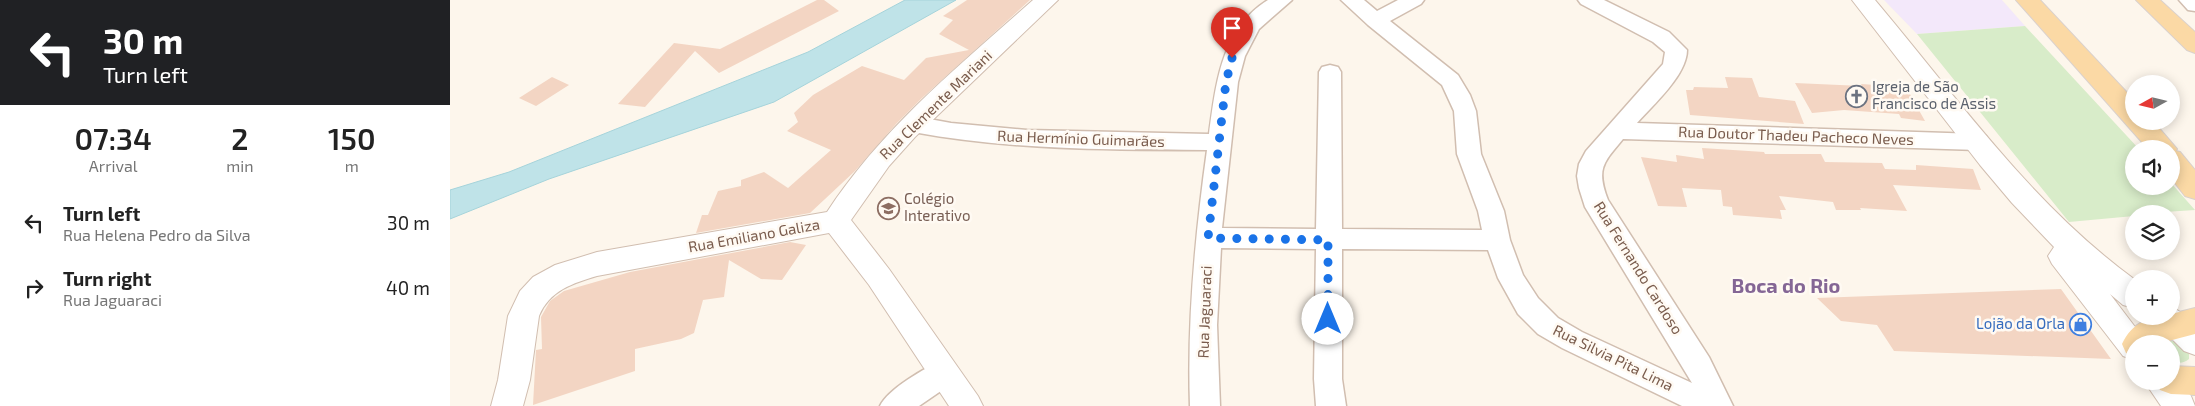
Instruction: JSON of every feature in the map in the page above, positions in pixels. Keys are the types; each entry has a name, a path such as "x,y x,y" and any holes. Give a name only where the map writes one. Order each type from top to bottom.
{"main road":[{"path":"2027,0 2125,106"},
{"path":"2147,0 2195,45"},
{"path":"2146,130 2155,140"},
{"path":"2180,166 2195,180"},
{"path":"2180,170 2195,189"},
{"path":"2145,335 2148,332 2183,326"},
{"path":"2180,380 2195,381"}],"street":[{"name":"Rua Clemente Mariani","path":"836,221 865,176 913,124 1047,0"},
{"name":"Rua Jaguaraci","path":"1205,406 1203,311 1208,238 1226,82 1232,58 1243,36 1258,16 1282,0"},
{"name":"Rua Silvia Pita Lima","path":"1351,0 1450,80 1460,95 1465,111 1469,154 1491,211 1497,240 1511,278 1528,306 1548,326 1572,340 1712,406"},
{"path":"1375,20 1409,0"},
{"name":"Rua Fernando Cardoso","path":"1588,0 1661,37 1676,50 1676,59 1672,67 1594,157 1588,170 1589,187 1598,206 1699,366 1718,406"},
{"path":"1863,0 2034,210 2086,262 2125,290"},
{"path":"2189,0 2195,5"},
{"path":"1330,72 1328,379 1331,406"},
{"name":"Rua Hermínio Guimarães","path":"913,124 949,132 1039,141 1220,142"},
{"name":"Rua Doutor Thadeu Pacheco Neves","path":"1615,131 1978,142"},
{"path":"2034,210 2052,244 2125,336"},
{"name":"Rua Emiliano Galiza","path":"507,406 515,370 524,309 536,292 553,278 573,269 836,221 858,248 967,406"},
{"path":"1208,238 1497,240"},
{"path":"895,406 944,373"},
{"path":"2167,390 2180,406"}],"shaded area":[{"path":"1884,0 2002,0 2025,26 1917,34"}],"green space":[{"path":"2025,26 2131,140 2125,140 2125,195 2180,195 2180,193 2195,210 2180,211 2180,205 2125,205 2125,217 2069,222 1917,34"},
{"path":"2180,344 2189,351 2189,359 2180,363"}],"water":[{"path":"905,0 956,0 774,102 549,179 450,219 450,190 509,172 808,52"}],"building":[{"path":"817,0 824,0 839,11 719,73 695,51 645,107 618,104 674,43 720,49"},
{"path":"967,0 1030,0 922,98 896,124 855,171 810,213 696,233 702,215 708,215 718,191 741,186 741,180 764,172 788,188 831,150 787,131 798,122 794,113 813,95 862,66 904,80 926,58 969,50 939,34 953,20 943,16"},
{"path":"552,77 569,85 536,106 519,98"},
{"path":"1725,77 1752,78 1759,97 1795,101 1804,124 1690,115 1686,90 1693,90 1694,87 1728,88"},
{"name":"Igreja de São Francisco de Assis","path":"1795,83 1906,87 1925,121 1901,118 1899,114 1844,110 1812,113"},
{"path":"1702,148 1764,152 1765,154 1821,154 1825,162 1882,163 1885,169 1916,170 1916,165 1973,169 1981,190 1893,185 1907,211 1860,208 1861,210 1836,210 1833,202 1779,196 1786,210 1780,210 1782,219 1733,215 1732,207 1723,206 1721,190 1682,188 1687,207 1658,206 1641,157 1677,162 1676,155 1704,159"},
{"path":"790,242 806,245 782,280 761,279 729,260 724,297 703,300 694,333 681,339 635,349 635,371 533,405 536,350 542,349 541,317 550,301 564,291 630,272"},
{"path":"2061,289 2111,359 1894,351 1877,325 1841,321 1817,298"}],"place":[{"name":"Igreja de São Francisco de Assis","path":"1856,96"},
{"name":"Colégio Interativo","path":"888,208"},
{"name":"Lojão da Orla","path":"2081,324"}],"district":[{"name":"Boca do Rio","path":"1786,286"}],"route":[{"path":"1232,58 1226,82 1208,238 1328,240 1328,319"}]}
